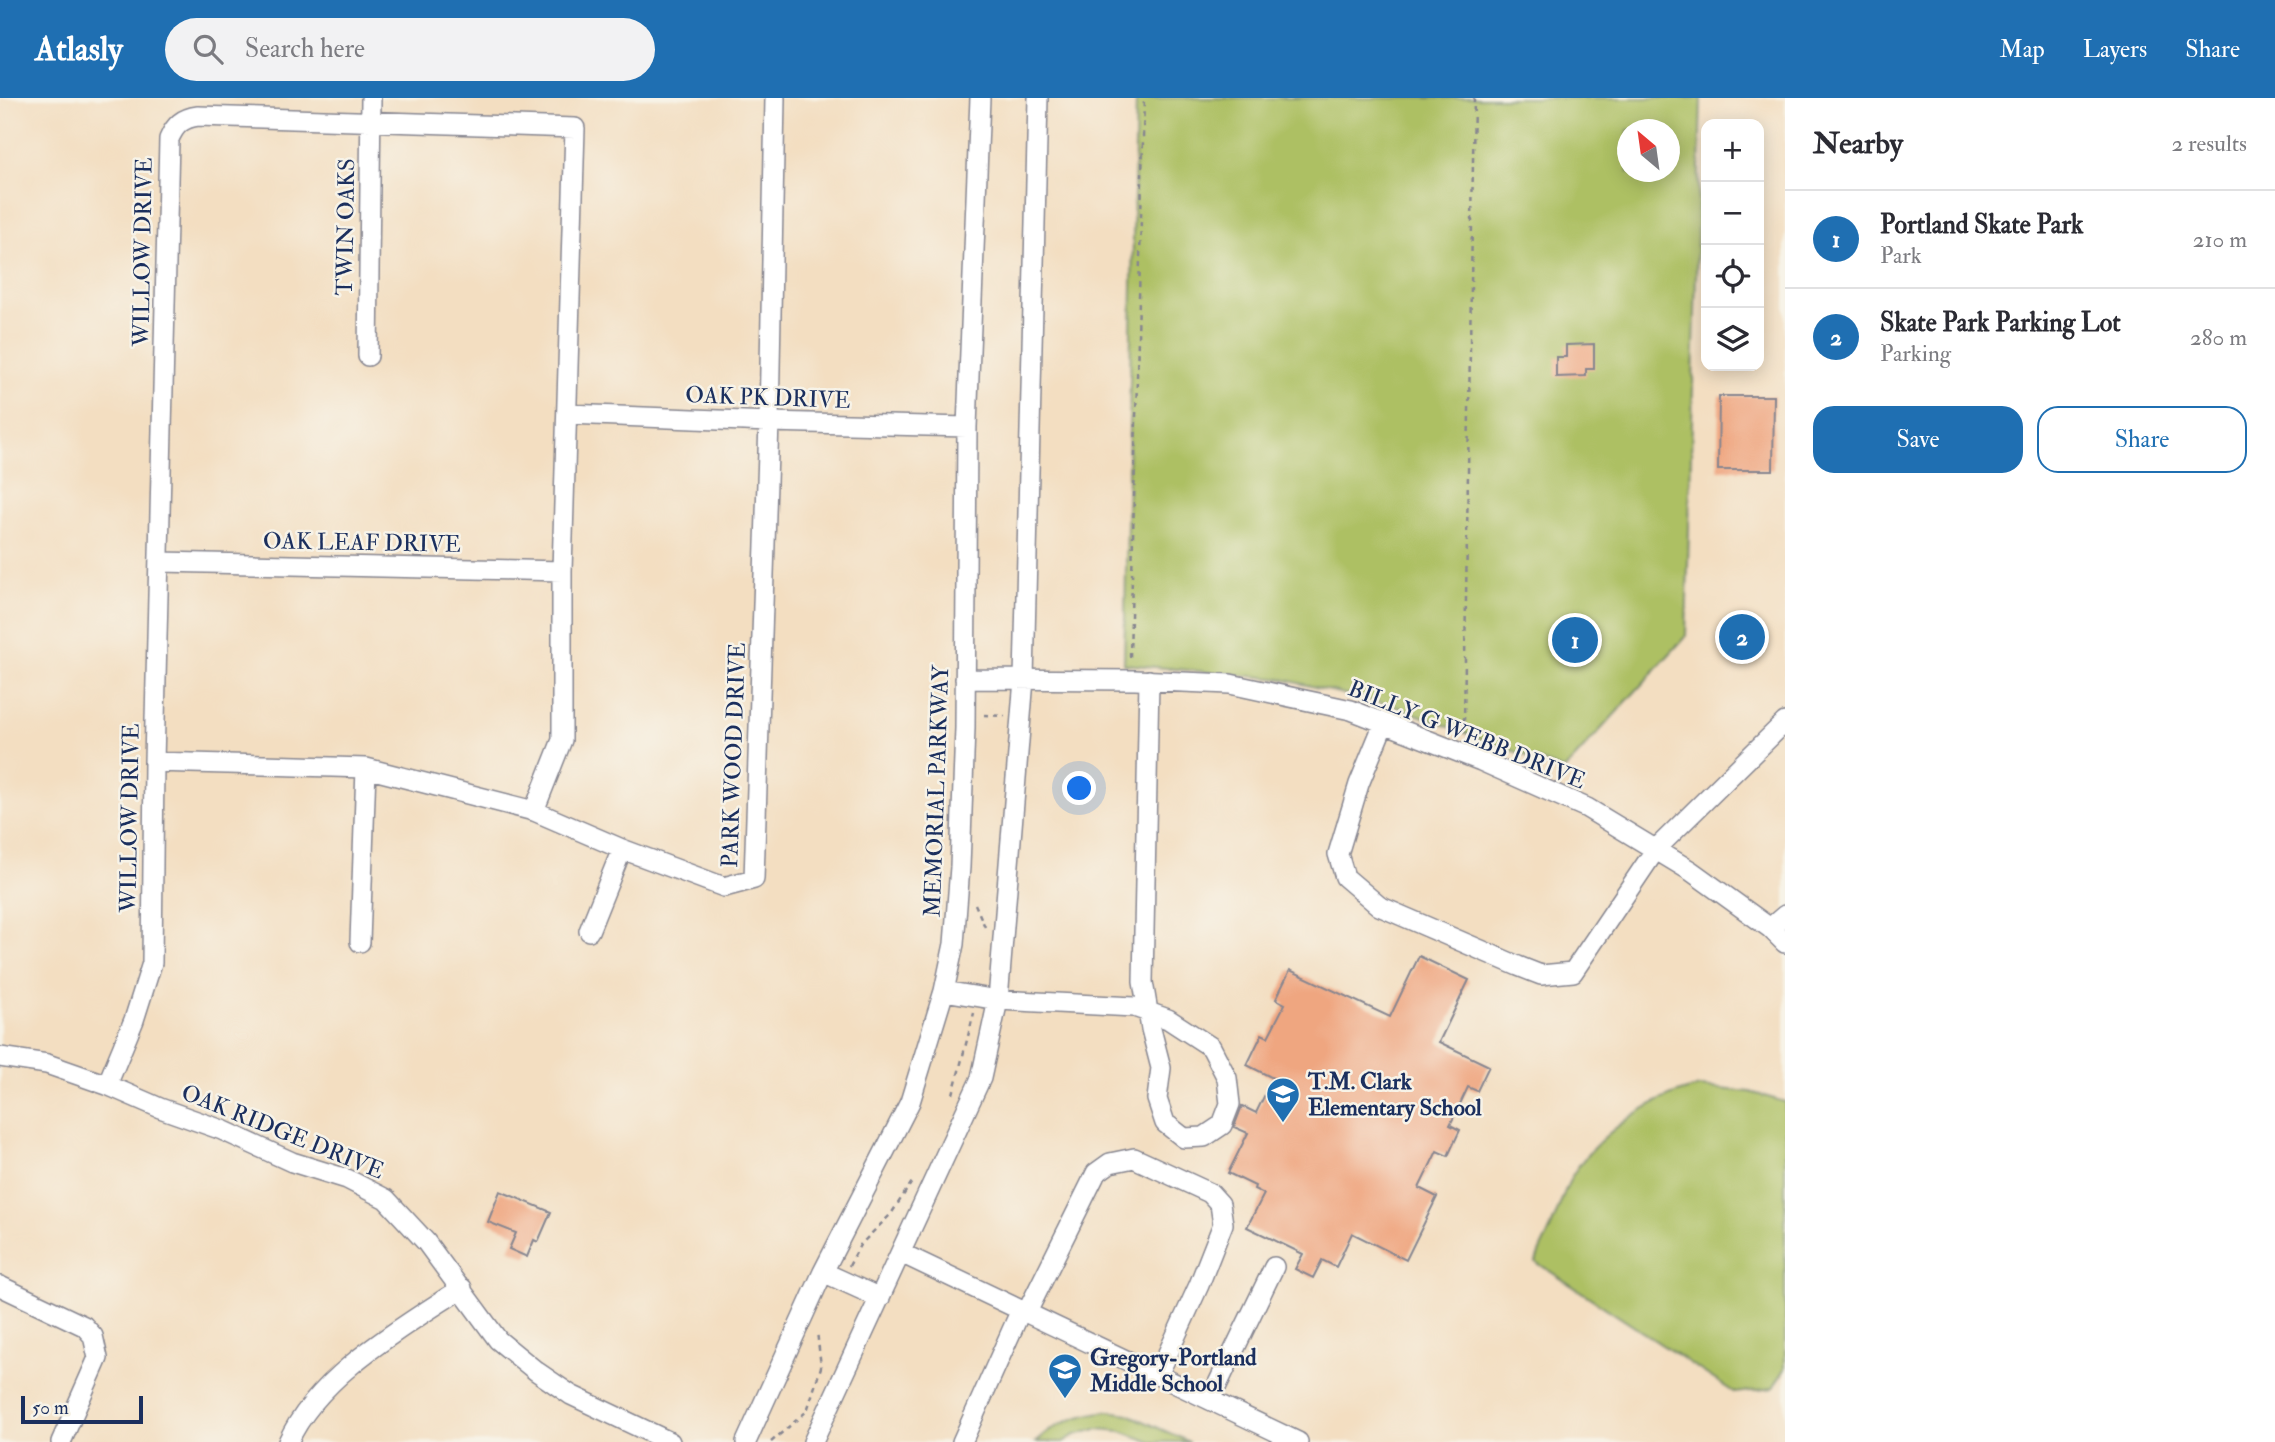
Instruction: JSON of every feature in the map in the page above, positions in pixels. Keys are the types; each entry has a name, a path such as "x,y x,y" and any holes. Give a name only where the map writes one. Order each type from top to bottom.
{"street":[{"name":"TWIN OAKS","path":"368,356 371,98"},
{"name":"PARK WOOD DRIVE","path":"154,762 366,768 534,811 622,849 724,887 754,879 769,422 775,98"},
{"name":"MEMORIAL PARKWAY","path":"746,1442 823,1272 910,1102 944,991 954,944 960,867 968,427 980,98"},
{"path":"813,1442 981,1079 998,1000 1024,679 1038,98"},
{"name":"WILLOW DRIVE","path":"107,1085 134,1020 152,963 154,762 169,139 179,122 198,116 575,128 562,571 562,740 534,811"},
{"name":"OAK PK DRIVE","path":"568,414 968,427"},
{"name":"OAK LEAF DRIVE","path":"160,562 562,571"},
{"name":"BILLY G WEBB DRIVE","path":"965,679 1149,680 1230,684 1351,710 1481,761 1587,808 1778,922 1785,943"},
{"path":"944,991 998,1000 1134,1007 1149,1012 1168,1019 1211,1047 1227,1078 1230,1104 1222,1125 1204,1137 1184,1138 1165,1123 1157,1099 1161,1068 1149,1012 1143,982 1149,680"},
{"path":"1384,723 1359,784 1338,854 1345,877 1379,906 1541,975 1573,972 1656,849 1785,722"},
{"path":"360,942 366,768"},
{"path":"589,931 622,849"},
{"name":"OAK RIDGE DRIVE","path":"0,1057 47,1064 107,1085 160,1108 222,1130 292,1162 347,1179 386,1199 426,1241 498,1339 536,1371 571,1395 670,1442"},
{"path":"962,1442 1024,1311 1096,1173 1110,1163 1134,1158 1210,1193 1220,1205 1223,1224 1158,1375"},
{"path":"901,1253 1298,1442"},
{"path":"1210,1400 1274,1267"},
{"path":"823,1272 880,1298"},
{"path":"0,1286 84,1326 93,1336 98,1358 61,1442"},
{"path":"288,1442 294,1429 329,1385 374,1345 462,1288"}],"path":[{"path":"1130,657 1144,98"},
{"path":"1464,722 1474,98"}],"green space":[{"path":"1136,98 1701,98 1686,636 1564,770 1397,707 1282,679 1124,664"},
{"path":"1700,1087 1750,1092 1785,1102 1785,1369 1773,1388 1735,1393 1536,1262 1569,1182 1588,1154 1615,1128 1648,1106"},
{"path":"1108,1411 1128,1414 1189,1442 1151,1442 1121,1431 1097,1429 1075,1435 1063,1442 1036,1442 1069,1420"}],"building":[{"path":"1594,344 1594,369 1586,369 1586,376 1556,377 1556,357 1566,357 1566,345"},
{"path":"1719,396 1774,396 1773,470 1718,470"},
{"path":"1419,956 1469,980 1439,1042 1489,1066 1477,1091 1468,1087 1450,1125 1460,1130 1448,1156 1437,1151 1419,1188 1437,1197 1406,1260 1352,1233 1336,1267 1322,1260 1313,1278 1295,1269 1303,1254 1247,1227 1264,1194 1254,1189 1255,1186 1228,1173 1248,1133 1234,1127 1242,1106 1256,1113 1273,1078 1247,1065 1262,1034 1268,1037 1285,1004 1276,999 1290,970 1390,1017"},
{"path":"500,1191 551,1212 538,1242 534,1240 527,1257 509,1249 516,1233 488,1222"}],"place":[{"name":"Skate Park Parking Lot","path":"1742,637"},
{"name":"Portland Skate Park","path":"1575,640"},
{"name":"T.M. Clark Elementary School","path":"1283,1124"},
{"name":"Gregory-Portland Middle School","path":"1065,1400"}]}
